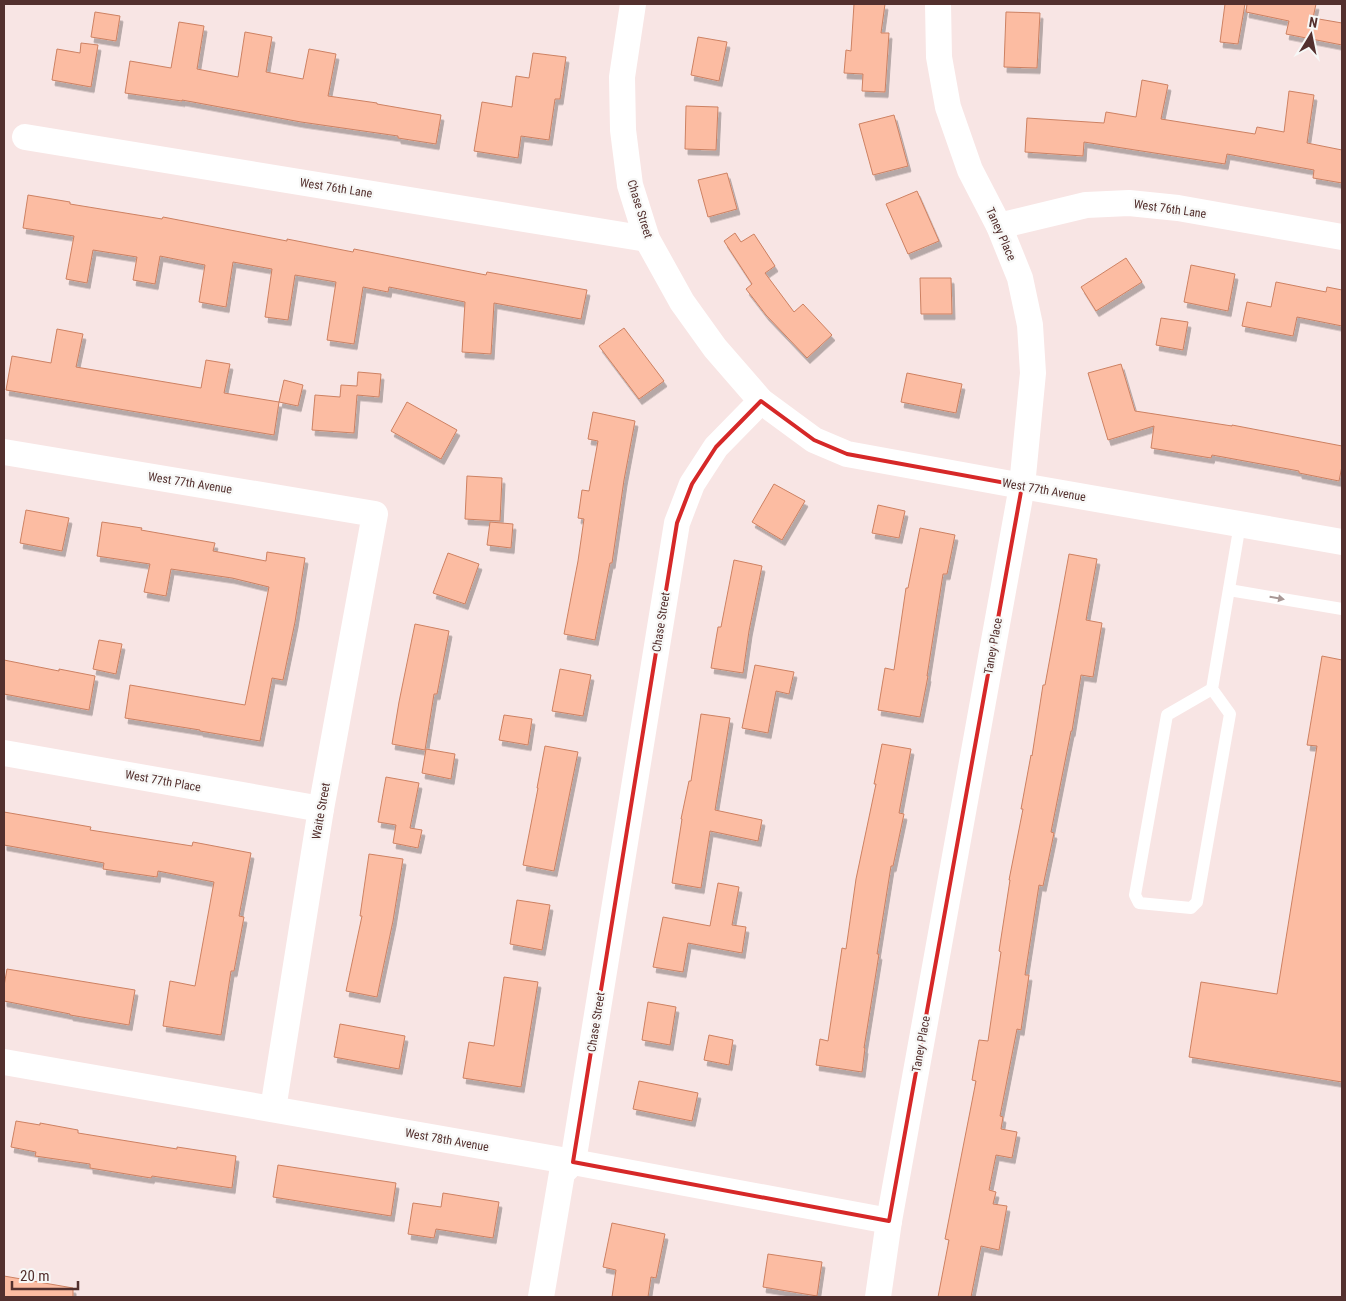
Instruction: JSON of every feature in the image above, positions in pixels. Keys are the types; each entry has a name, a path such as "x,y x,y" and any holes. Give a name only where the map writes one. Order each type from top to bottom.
{"street":[{"name":"Chase Street","path":"540,1297 562,1173 573,1162 677,523 692,484 716,446 761,401 715,348 682,302 647,239 630,185 623,130 622,77 633,4"},
{"name":"Taney Place","path":"878,1297 889,1221 1022,486 1033,373 1030,324 1020,278 998,226 970,170 948,107 939,58 938,4"},
{"name":"West 76th Lane","path":"24,136 647,239"},
{"name":"West 76th Lane","path":"998,226 1086,205 1130,203 1178,208 1342,237"},
{"name":"West 77th Avenue","path":"761,401 814,440 847,454 1342,542"},
{"name":"West 77th Avenue","path":"4,452 375,514"},
{"name":"Waite Street","path":"274,1109 321,809 375,514"},
{"name":"West 77th Place","path":"4,753 321,809"},
{"name":"West 78th Avenue","path":"4,1062 573,1162 889,1221"}],"lane":[{"path":"1212,689 1167,715 1135,895 1139,902 1191,908 1197,902 1230,714 1212,689 1240,524"},
{"path":"1229,590 1342,609"}],"highlighted area":[{"path":"761,401 814,440 847,454 1022,486 889,1221 573,1162 677,523 692,484 716,447"}],"building":[{"path":"854,4 885,4 881,33 889,33 885,92 862,91 863,74 844,73 846,50 851,51"},
{"path":"1225,4 1245,4 1238,44 1220,42"},
{"path":"1247,4 1316,4 1313,18 1342,23 1342,45 1286,34 1289,21 1246,12"},
{"path":"95,12 120,16 116,41 91,37"},
{"path":"1006,12 1040,13 1037,68 1004,67"},
{"path":"179,22 204,26 197,69 238,77 245,32 272,37 266,72 303,79 309,49 336,54 328,96 441,115 436,144 182,100 125,93 130,61 171,68"},
{"path":"698,37 727,42 719,81 691,75"},
{"path":"81,43 98,45 91,87 52,80 57,49 80,53"},
{"path":"533,53 566,57 560,99 555,99 549,140 521,136 518,158 474,151 482,102 512,107 516,76 529,78"},
{"path":"1142,80 1168,85 1161,119 1255,134 1257,127 1284,132 1289,91 1314,95 1307,143 1342,150 1342,183 1313,178 1314,170 1227,154 1225,164 1084,142 1083,156 1025,152 1027,118 1104,123 1106,112 1136,117"},
{"path":"686,106 718,107 716,150 685,149"},
{"path":"894,115 908,166 873,175 859,124"},
{"path":"727,173 737,209 708,217 698,180"},
{"path":"917,191 939,241 908,254 886,204"},
{"path":"28,195 162,219 163,217 353,252 354,249 486,275 487,272 587,290 581,319 494,303 491,354 462,352 465,302 389,287 388,292 363,287 354,344 327,340 336,282 295,275 288,320 265,317 272,269 233,262 226,307 199,302 205,265 160,256 155,284 133,280 137,257 93,250 87,283 66,279 74,236 23,228"},
{"path":"735,233 741,242 754,234 775,266 765,273 794,312 803,304 832,335 807,358 766,315 746,289 752,284 724,241"},
{"path":"1126,258 1142,282 1096,311 1081,287"},
{"path":"1191,265 1235,274 1228,311 1184,302"},
{"path":"920,278 951,278 952,314 921,314"},
{"path":"1276,282 1326,292 1327,287 1342,290 1342,326 1297,317 1293,336 1242,326 1247,302 1271,307"},
{"path":"1161,318 1188,322 1183,350 1156,345"},
{"path":"624,328 664,381 639,399 599,346"},
{"path":"57,329 83,334 76,367 201,388 206,360 230,364 224,393 279,402 274,435 6,390 12,356 51,363"},
{"path":"1121,364 1135,411 1232,425 1342,446 1342,466 1339,481 1299,473 1299,471 1212,455 1211,458 1151,448 1154,426 1108,440 1088,373"},
{"path":"358,372 381,374 379,397 357,395 354,433 312,430 315,395 340,397 341,385 357,386"},
{"path":"907,373 962,384 956,413 901,402"},
{"path":"284,380 303,385 298,406 279,402"},
{"path":"407,402 457,430 441,459 391,431"},
{"path":"593,412 635,421 612,563 610,563 595,640 564,634 584,519 578,518 582,490 589,491 598,441 588,439"},
{"path":"467,476 502,478 500,521 465,519"},
{"path":"774,484 805,501 782,540 752,522"},
{"path":"878,505 905,511 899,538 872,533"},
{"path":"26,510 69,518 62,551 20,543"},
{"path":"102,522 215,543 213,551 266,561 267,552 305,558 295,622 283,680 272,678 260,741 125,718 130,685 245,705 269,587 232,578 171,569 166,596 144,592 150,564 97,556"},
{"path":"490,522 513,524 511,548 487,545"},
{"path":"920,528 955,535 947,574 943,574 920,717 878,710 885,668 894,670 906,588 908,588"},
{"path":"448,553 479,564 465,604 433,593"},
{"path":"1069,554 1097,559 1086,620 1102,623 1093,677 1081,675 1072,731 1051,832 1054,833 1043,886 1039,885 1025,975 1029,975 1021,1030 1017,1029 1000,1116 1003,1117 1001,1129 1017,1132 1012,1158 996,1155 989,1190 996,1192 993,1204 1007,1206 999,1250 981,1246 971,1297 938,1297 949,1240 945,1239 976,1081 972,1080 979,1040 988,1041 1009,880 1023,809 1021,809 1032,756 1043,685 1045,685"},
{"path":"734,560 762,566 743,673 711,668 718,627 721,627"},
{"path":"415,624 449,631 437,694 434,694 425,750 392,744"},
{"path":"99,640 122,644 116,674 93,669"},
{"path":"1322,656 1342,660 1342,1082 1189,1057 1201,982 1277,994 1317,746 1307,745"},
{"path":"4,660 95,676 89,710 4,694"},
{"path":"755,665 794,672 789,694 776,691 768,733 742,728"},
{"path":"560,669 591,675 583,716 552,711"},
{"path":"701,714 730,718 715,810 762,820 758,841 710,831 701,888 672,883 681,819 689,781 691,781"},
{"path":"504,715 532,719 528,745 499,740"},
{"path":"882,744 911,749 899,813 904,814 893,866 891,866 877,954 879,954 862,1072 816,1065 820,1039 828,1041 842,948 846,949 856,879 876,784 874,784"},
{"path":"545,746 578,752 554,871 523,865"},
{"path":"426,749 455,754 451,779 422,773"},
{"path":"386,777 419,783 410,828 422,830 418,848 393,843 396,825 378,822"},
{"path":"4,812 91,827 90,830 192,846 193,842 251,853 239,916 244,917 234,971 231,971 221,1035 163,1026 170,981 195,986 214,882 158,871 157,877 103,869 104,863 4,845"},
{"path":"369,854 403,859 393,921 377,997 346,991 362,916 360,916"},
{"path":"718,883 739,887 732,925 746,927 742,953 688,943 683,972 653,967 663,917 710,926"},
{"path":"517,900 550,905 542,950 510,944"},
{"path":"7,969 135,990 129,1025 4,1001"},
{"path":"504,977 538,982 521,1087 463,1078 469,1042 494,1046"},
{"path":"648,1002 676,1007 670,1045 642,1040"},
{"path":"340,1024 405,1036 399,1069 334,1057"},
{"path":"709,1035 733,1040 729,1065 704,1060"},
{"path":"639,1081 698,1093 692,1121 633,1109"},
{"path":"16,1121 40,1125 40,1123 78,1130 78,1133 177,1149 177,1147 236,1156 232,1188 152,1176 151,1178 90,1168 90,1164 35,1156 36,1152 11,1147"},
{"path":"278,1165 396,1183 391,1216 273,1197"},
{"path":"443,1193 499,1202 493,1238 436,1229 434,1238 408,1234 413,1203 441,1207"},
{"path":"612,1223 665,1234 656,1278 651,1277 648,1297 612,1297 616,1270 603,1267"},
{"path":"768,1254 822,1262 817,1296 763,1287"},
{"path":"4,1276 73,1288 73,1297 4,1297"}]}
